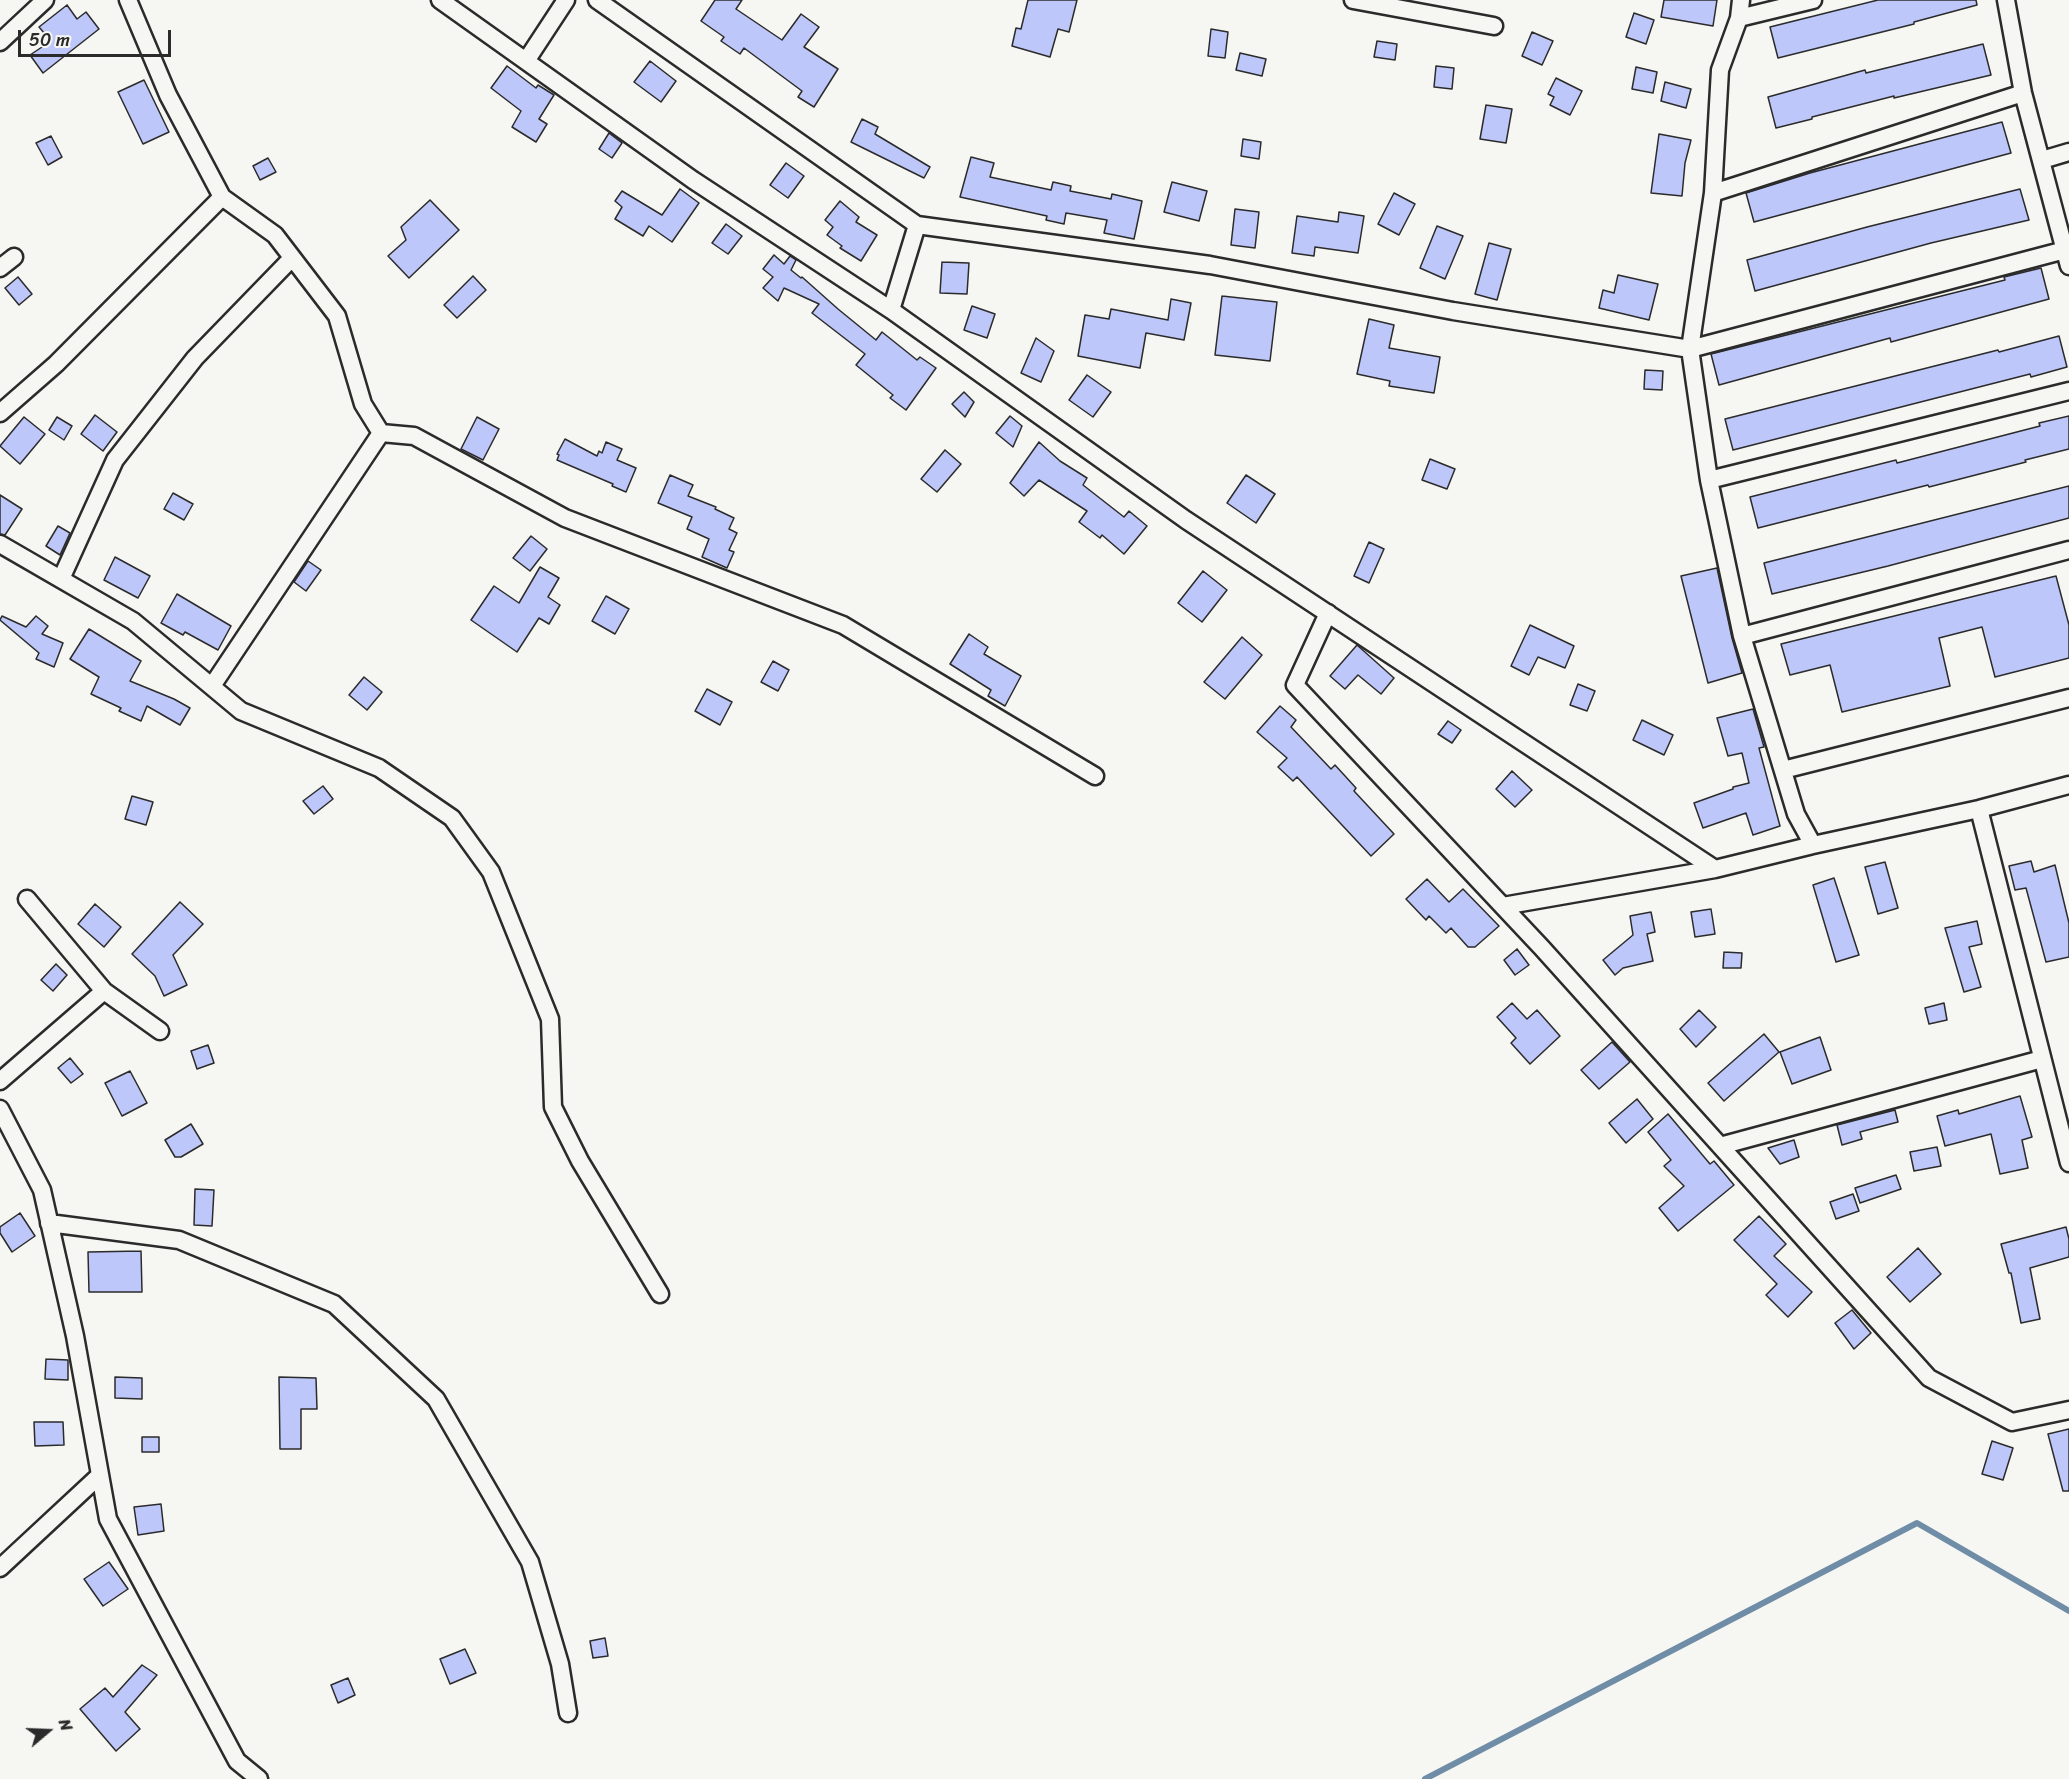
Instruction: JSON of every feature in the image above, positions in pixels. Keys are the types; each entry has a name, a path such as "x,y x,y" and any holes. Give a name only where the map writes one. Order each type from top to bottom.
{"street":[{"path":"0,42 45,0"},
{"path":"128,0 168,95 222,197 275,235 337,316 363,404 381,433"},
{"path":"440,0 693,180 891,310 1186,520 1715,869"},
{"path":"526,62 566,0"},
{"path":"597,0 917,225 1210,266 1453,311 1690,349 2067,258 2023,93 2006,0"},
{"path":"1353,0 1494,26"},
{"path":"1741,0 1739,18 1720,70 1713,193 1690,349 1709,480 1742,636 1796,814 1813,845"},
{"path":"1739,18 1813,0"},
{"path":"1713,193 2023,93"},
{"path":"2042,160 2069,152"},
{"path":"0,413 56,364 222,197"},
{"path":"891,310 917,225"},
{"path":"0,268 14,257"},
{"path":"61,579 115,460 195,358 292,258"},
{"path":"1709,480 2069,391"},
{"path":"212,686 381,433"},
{"path":"381,433 414,436 565,518 843,625 1095,776"},
{"path":"0,544 133,621 241,711 379,768 452,818 491,872 550,1019 553,1107 580,1161 660,1294"},
{"path":"1742,636 2069,550"},
{"path":"1328,613 1295,685 1503,906 1929,1378 2012,1422 2069,1410"},
{"path":"1783,770 2069,698"},
{"path":"1503,906 1715,869 2069,785"},
{"path":"1979,808 2069,1163"},
{"path":"27,899 105,991 160,1031"},
{"path":"0,1082 105,991"},
{"path":"1720,1146 2042,1059"},
{"path":"0,1109 42,1191 75,1336 108,1519 237,1761 259,1779"},
{"path":"49,1223 178,1240 334,1304 436,1399 530,1562 560,1664 568,1713"},
{"path":"0,1568 100,1475"}],"building":[{"path":"715,0 742,0 736,9 782,40 801,14 819,27 804,47 838,69 814,107 798,97 802,91 744,48 740,54 721,41 724,37 701,21"},
{"path":"1028,0 1077,0 1069,32 1058,29 1050,57 1012,46 1016,28 1021,29"},
{"path":"1664,0 1717,0 1713,26 1661,17"},
{"path":"1878,0 1976,0 1977,5 1914,22 1914,24 1778,58 1770,27"},
{"path":"67,5 77,19 86,12 99,29 43,73 30,55 51,41 39,27"},
{"path":"1634,13 1654,20 1646,44 1626,37"},
{"path":"1211,29 1228,32 1225,58 1208,56"},
{"path":"1532,32 1553,41 1542,65 1522,56"},
{"path":"1377,41 1397,44 1395,60 1374,57"},
{"path":"1983,44 1991,75 1894,98 1894,96 1776,128 1768,97 1865,70 1866,73"},
{"path":"1240,53 1266,59 1262,76 1236,70"},
{"path":"650,61 676,81 661,102 634,82"},
{"path":"507,66 536,88 538,85 554,95 539,119 547,124 536,142 512,127 521,111 491,88"},
{"path":"1436,66 1454,68 1452,89 1434,87"},
{"path":"1636,67 1657,72 1653,93 1632,89"},
{"path":"1556,78 1582,91 1570,115 1550,105 1554,97 1548,94"},
{"path":"144,80 169,132 143,144 118,92"},
{"path":"1665,82 1691,89 1686,108 1661,101"},
{"path":"1486,105 1512,109 1506,143 1480,139"},
{"path":"862,119 878,127 875,134 930,167 924,178 851,142"},
{"path":"2002,122 2011,153 1754,222 1746,193 1810,173"},
{"path":"609,133 622,143 612,158 599,149"},
{"path":"1659,134 1691,140 1685,163 1682,196 1651,193"},
{"path":"51,136 62,157 48,165 36,143"},
{"path":"1243,139 1261,142 1259,159 1241,156"},
{"path":"971,157 994,163 990,177 1051,190 1053,182 1071,186 1070,191 1111,199 1112,194 1142,201 1134,239 1104,233 1107,220 1066,213 1064,224 1046,220 1047,216 960,197"},
{"path":"268,158 276,172 260,180 253,166"},
{"path":"786,163 804,176 788,198 770,185"},
{"path":"1172,182 1207,191 1199,221 1164,212"},
{"path":"680,189 699,203 672,242 649,226 643,236 615,219 622,207 615,201 622,191 662,215"},
{"path":"2020,189 2029,220 1931,243 1755,291 1747,260"},
{"path":"1394,193 1415,204 1399,235 1378,224"},
{"path":"430,200 459,230 409,278 388,256 406,240 401,227"},
{"path":"840,201 859,217 856,222 877,235 861,261 840,248 842,246 827,235 833,227 825,220"},
{"path":"1235,209 1259,212 1255,248 1231,245"},
{"path":"1339,212 1364,216 1358,253 1315,247 1314,256 1292,253 1297,216 1338,222"},
{"path":"726,224 742,236 728,254 712,243"},
{"path":"1437,226 1463,236 1445,279 1420,268"},
{"path":"1489,243 1511,249 1497,300 1475,294"},
{"path":"774,255 784,264 790,256 796,260 791,270 876,340 882,332 917,360 920,357 936,368 906,410 890,398 893,395 856,365 865,354 812,313 819,304 784,288 778,301 763,288 773,277 763,269"},
{"path":"942,262 969,263 967,294 940,293"},
{"path":"2041,268 2049,299 1891,342 1890,338 1719,385 1711,354 2005,280 2004,277"},
{"path":"1618,275 1658,284 1649,320 1599,308 1603,290 1614,293"},
{"path":"473,276 486,290 457,318 444,305"},
{"path":"18,277 32,294 19,305 5,288"},
{"path":"1222,296 1277,302 1270,361 1215,355"},
{"path":"1171,299 1191,303 1184,340 1146,333 1140,368 1078,356 1085,315 1109,319 1111,309 1168,320"},
{"path":"972,306 995,314 987,338 964,330"},
{"path":"1369,319 1394,325 1389,348 1440,357 1434,393 1389,386 1390,381 1357,374"},
{"path":"2059,336 2067,367 2031,377 2030,374 1733,450 1725,419"},
{"path":"1036,338 1054,351 1041,382 1021,373"},
{"path":"1645,370 1663,371 1662,390 1644,389"},
{"path":"1087,375 1111,392 1093,417 1069,400"},
{"path":"964,392 974,402 965,417 952,404"},
{"path":"95,415 117,432 103,451 81,434"},
{"path":"1010,416 1022,426 1013,447 996,433"},
{"path":"2069,416 2069,449 1929,487 1928,485 1758,528 1750,497 1896,460 1897,463 2040,426 2039,423"},
{"path":"24,417 45,434 20,464 0,446"},
{"path":"57,417 72,426 64,440 49,430"},
{"path":"477,417 499,429 483,460 461,449"},
{"path":"565,439 597,456 599,451 602,453 606,442 622,449 617,460 636,468 626,492 557,460 559,455 557,454"},
{"path":"1039,442 1060,461 1087,478 1083,485 1124,517 1129,511 1147,526 1124,554 1102,535 1100,538 1079,522 1087,511 1039,480 1024,496 1010,483"},
{"path":"945,450 961,464 937,492 921,479"},
{"path":"1430,459 1455,469 1447,489 1422,480"},
{"path":"670,475 693,485 688,496 716,507 715,509 734,518 729,529 737,533 729,550 734,552 727,568 702,557 709,539 687,529 692,517 658,503"},
{"path":"1246,475 1275,494 1256,523 1227,503"},
{"path":"2069,486 2069,518 1772,594 1764,563"},
{"path":"173,493 193,504 184,520 164,509"},
{"path":"0,495 22,509 5,535 0,534"},
{"path":"58,526 70,533 60,555 46,546"},
{"path":"531,536 547,549 530,571 513,558"},
{"path":"1369,542 1384,549 1369,583 1354,576"},
{"path":"115,557 150,576 138,598 104,580"},
{"path":"308,561 321,570 306,591 294,582"},
{"path":"540,567 559,578 548,597 560,605 549,624 539,618 517,652 471,620 494,586 519,603"},
{"path":"1717,568 1742,673 1708,683 1681,576"},
{"path":"1203,571 1227,590 1202,622 1178,603"},
{"path":"2056,576 2069,625 2069,658 1995,677 1982,627 1939,638 1950,686 1842,712 1830,665 1790,675 1781,644"},
{"path":"177,594 231,626 218,650 185,632 183,635 161,623"},
{"path":"606,596 629,609 615,634 592,621"},
{"path":"2,616 26,627 36,616 48,626 42,634 63,643 54,667 36,659 39,653 0,620"},
{"path":"1530,625 1574,646 1565,668 1538,657 1529,675 1511,666"},
{"path":"89,629 141,661 130,681 190,708 180,725 147,706 141,721 119,711 121,708 91,694 99,677 70,659"},
{"path":"969,634 988,647 984,654 1021,676 1005,706 988,696 991,690 950,664"},
{"path":"1242,637 1262,655 1225,699 1204,682"},
{"path":"1357,645 1394,678 1381,694 1358,675 1345,689 1330,676"},
{"path":"773,661 789,670 778,691 761,682"},
{"path":"364,677 382,692 367,710 349,695"},
{"path":"1578,684 1595,691 1587,711 1570,705"},
{"path":"707,689 732,702 720,725 695,711"},
{"path":"1280,706 1296,720 1291,727 1331,769 1335,765 1356,788 1354,791 1394,834 1371,856 1297,777 1293,781 1278,767 1287,758 1257,732"},
{"path":"1753,709 1764,747 1759,748 1780,826 1753,835 1746,813 1703,828 1694,803 1749,783 1742,753 1728,756 1717,718"},
{"path":"1642,720 1673,735 1664,755 1633,740"},
{"path":"1448,721 1461,730 1452,743 1438,734"},
{"path":"1512,771 1532,790 1515,807 1496,789"},
{"path":"323,786 333,799 314,814 303,801"},
{"path":"132,796 153,802 146,825 125,819"},
{"path":"2031,861 2034,872 2055,865 2069,923 2069,957 2046,962 2026,888 2015,890 2009,866"},
{"path":"1885,862 1898,908 1878,914 1865,867"},
{"path":"1834,878 1859,955 1836,962 1813,885"},
{"path":"1427,879 1449,902 1463,889 1499,926 1475,947 1468,947 1451,928 1446,933 1429,916 1426,920 1406,899"},
{"path":"180,902 203,924 173,955 187,985 164,996 155,976 132,954"},
{"path":"95,904 121,927 104,947 78,924"},
{"path":"1711,909 1715,934 1695,937 1691,912"},
{"path":"1651,912 1655,932 1647,934 1653,961 1623,968 1615,975 1603,960 1633,935 1630,916"},
{"path":"1977,921 1982,944 1969,947 1981,987 1964,992 1945,928"},
{"path":"1517,949 1529,965 1515,975 1504,960"},
{"path":"1724,952 1742,953 1741,968 1723,968"},
{"path":"56,964 67,975 53,991 41,980"},
{"path":"1512,1003 1527,1019 1537,1010 1560,1036 1530,1064 1511,1043 1516,1038 1497,1017"},
{"path":"1944,1003 1947,1020 1929,1024 1925,1008"},
{"path":"1699,1010 1716,1027 1696,1047 1680,1029"},
{"path":"1764,1034 1779,1052 1724,1101 1708,1083"},
{"path":"1820,1037 1831,1070 1792,1084 1780,1052"},
{"path":"1612,1042 1630,1062 1599,1089 1581,1070"},
{"path":"208,1045 214,1063 197,1069 191,1051"},
{"path":"70,1058 83,1074 71,1083 58,1068"},
{"path":"130,1071 147,1103 122,1116 105,1083"},
{"path":"2020,1096 2032,1137 2022,1140 2028,1168 2000,1174 1991,1134 1945,1146 1937,1116 1958,1110 1959,1114"},
{"path":"1637,1099 1653,1119 1626,1143 1609,1123"},
{"path":"1895,1110 1898,1122 1860,1132 1862,1139 1842,1145 1837,1125"},
{"path":"1668,1114 1710,1164 1714,1161 1734,1185 1678,1231 1659,1208 1684,1186 1664,1166 1671,1160 1648,1132"},
{"path":"191,1124 203,1144 181,1157 175,1157 165,1140"},
{"path":"1794,1140 1799,1157 1780,1164 1768,1148"},
{"path":"1937,1147 1941,1166 1914,1171 1910,1152"},
{"path":"1896,1175 1901,1189 1860,1203 1855,1188"},
{"path":"195,1189 214,1190 212,1226 194,1225"},
{"path":"1853,1194 1859,1211 1836,1219 1830,1202"},
{"path":"20,1213 35,1236 12,1252 0,1233 0,1227"},
{"path":"1759,1216 1786,1244 1774,1256 1812,1292 1788,1317 1766,1295 1777,1284 1734,1240"},
{"path":"2066,1227 2069,1257 2030,1268 2040,1319 2021,1323 2011,1273 2009,1273 2001,1244"},
{"path":"1918,1248 1941,1274 1910,1302 1887,1277"},
{"path":"141,1251 142,1292 89,1292 88,1252"},
{"path":"1852,1310 1871,1333 1854,1349 1835,1323"},
{"path":"46,1359 68,1360 68,1380 45,1379"},
{"path":"115,1377 142,1378 142,1399 115,1398"},
{"path":"279,1377 316,1378 317,1409 301,1409 301,1449 280,1449"},
{"path":"34,1422 63,1422 64,1445 35,1446"},
{"path":"2069,1429 2069,1491 2063,1491 2048,1434"},
{"path":"142,1437 159,1437 159,1452 142,1452"},
{"path":"1992,1441 2013,1448 2003,1480 1982,1474"},
{"path":"161,1504 164,1531 138,1535 134,1507"},
{"path":"109,1562 128,1589 103,1606 84,1579"},
{"path":"605,1638 608,1656 593,1658 590,1641"},
{"path":"465,1649 476,1673 450,1684 440,1659"},
{"path":"142,1665 157,1675 125,1712 140,1729 116,1751 80,1709 105,1688 113,1697"},
{"path":"348,1678 355,1695 338,1703 331,1685"}],"waterway":[{"path":"1425,1779 1917,1523 2069,1611"}]}
